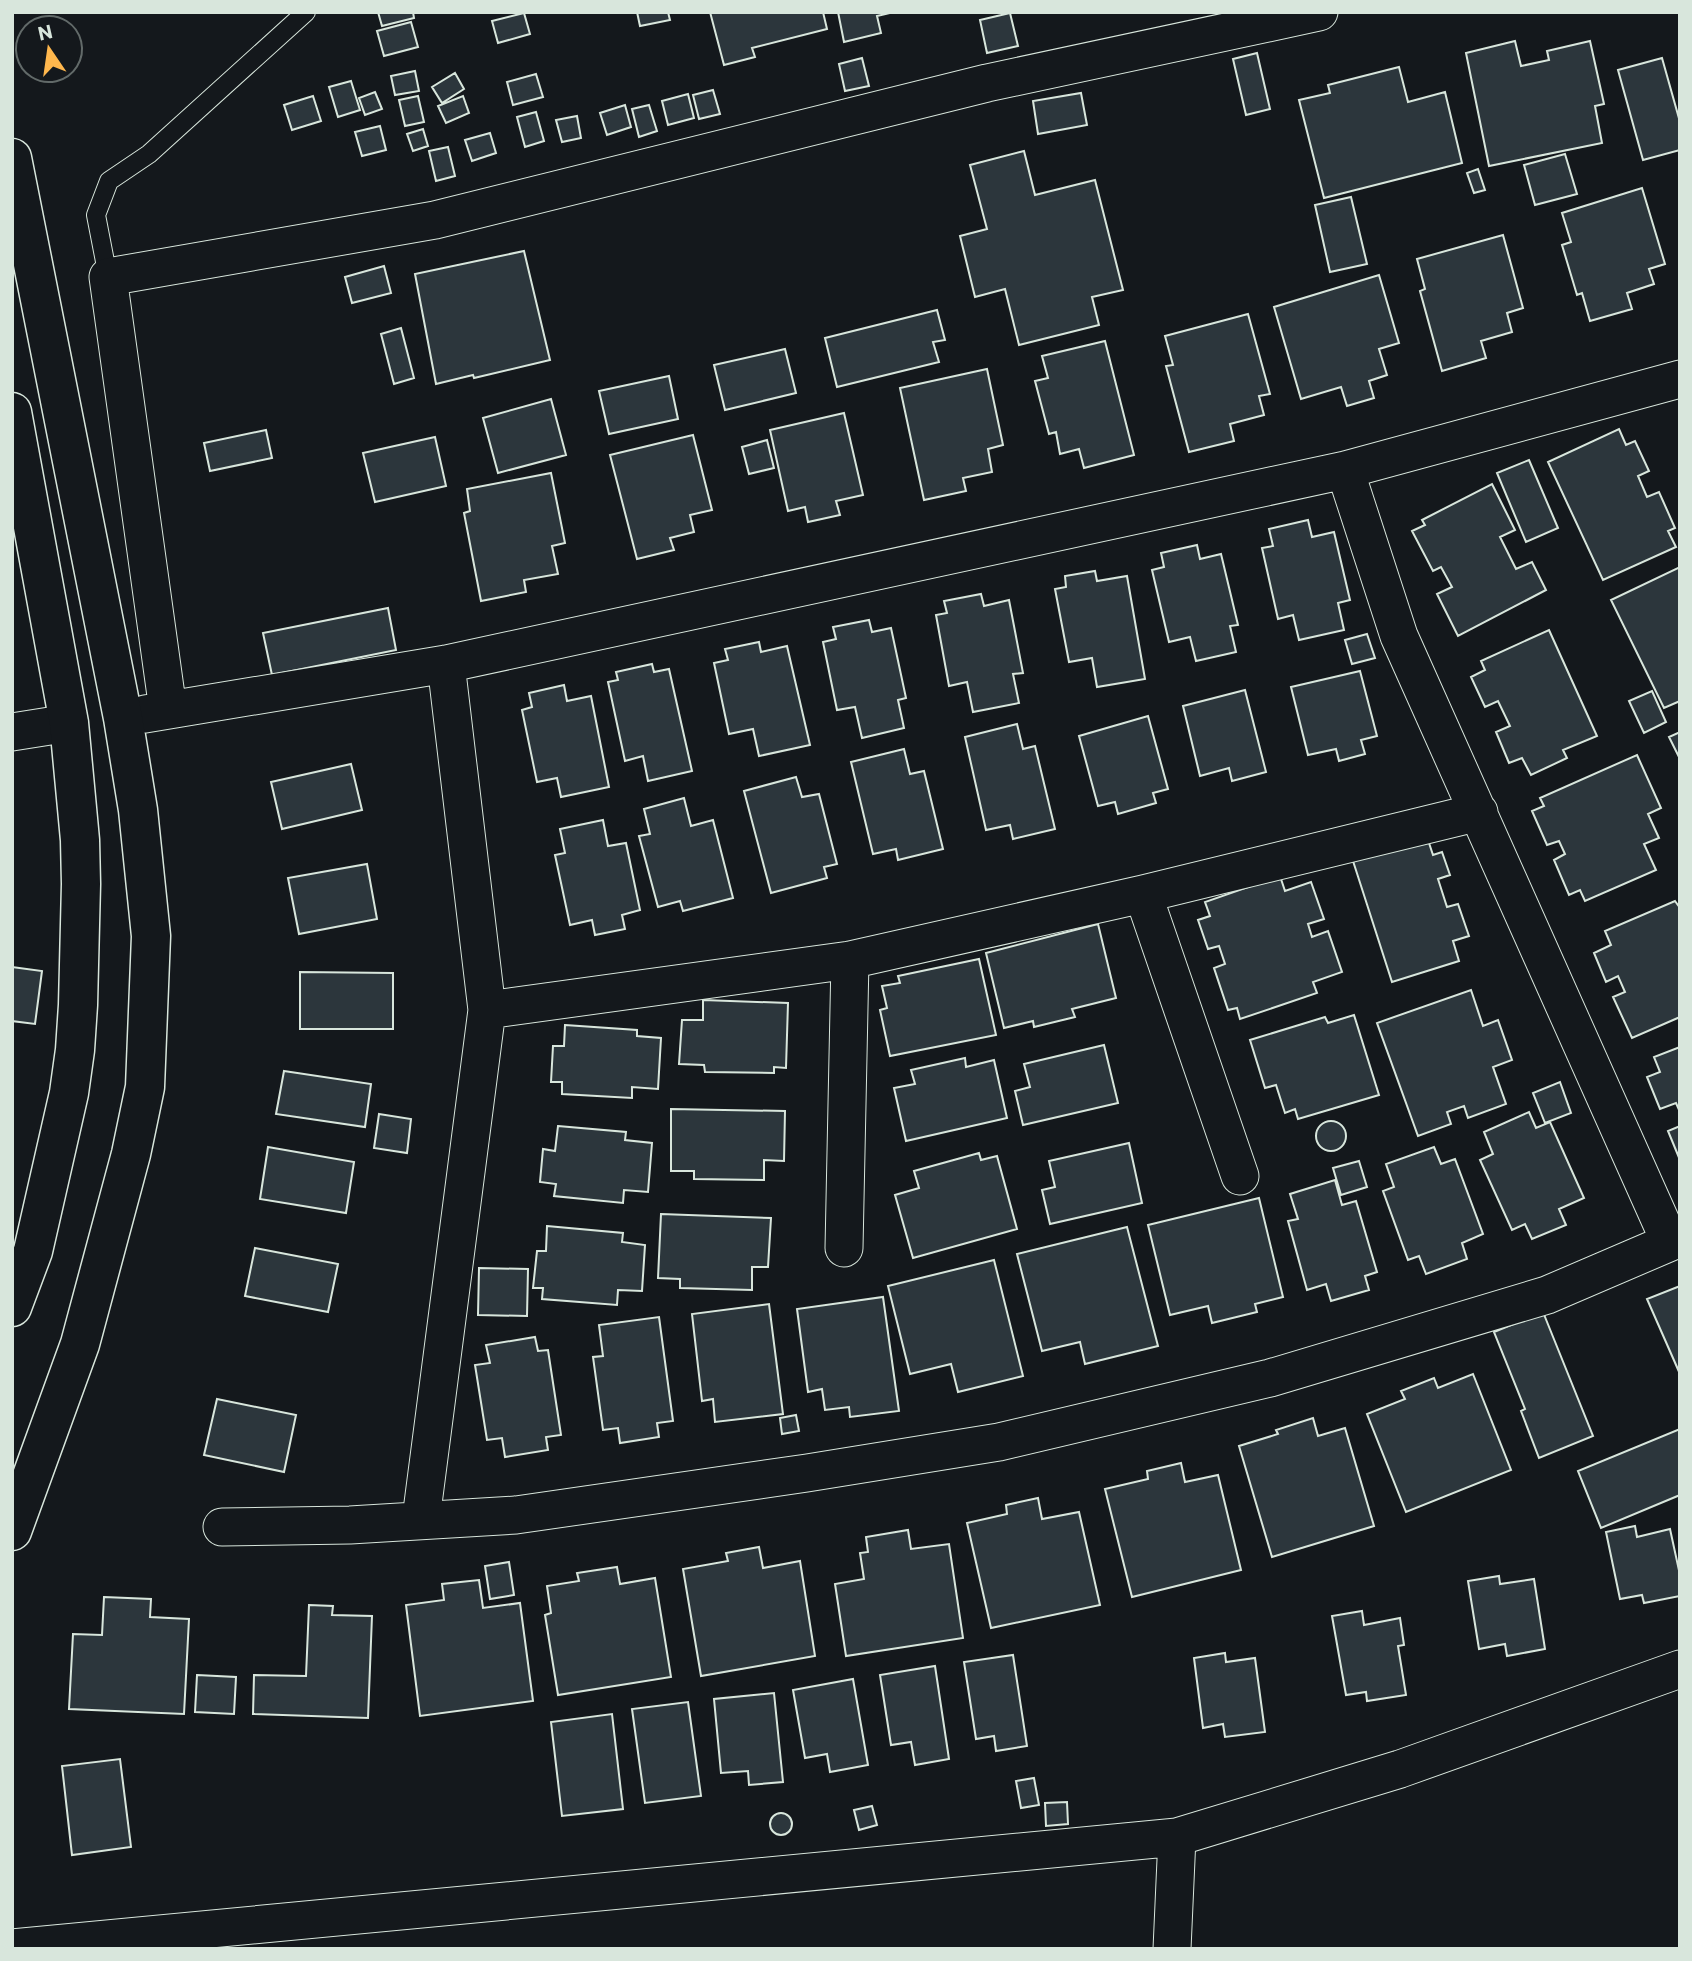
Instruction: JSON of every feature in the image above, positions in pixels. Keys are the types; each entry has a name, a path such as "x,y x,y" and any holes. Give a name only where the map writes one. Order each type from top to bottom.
{"street":[{"path":"168,710 108,277 435,219 987,83 1319,12"},
{"path":"12,158 123,718 138,810 151,936 145,1087 131,1154 80,1344 12,1531"},
{"path":"123,718 446,664 1345,470 1680,379"},
{"path":"12,412 36,530 69,723 79,826 81,884 75,1051 60,1139 33,1251 12,1307"},
{"path":"222,1527 350,1525 516,1515 807,1473 999,1441 1270,1378 1547,1295 1675,1240 1574,1031 1399,636 1345,470"},
{"path":"421,1519 487,1010 446,664"},
{"path":"12,732 69,723"},
{"path":"487,1010 850,960 1143,894 1479,812"},
{"path":"1143,894 1240,1176"},
{"path":"845,1248 850,960"},
{"path":"12,1948 1177,1838 1400,1769 1680,1670"},
{"path":"1172,1949 1177,1838"}],"lane":[{"path":"108,277 96,215 109,181 149,153 306,12"}],"building":[{"path":"378,12 413,12 414,18 382,26"},
{"path":"637,12 668,12 670,20 640,26"},
{"path":"710,12 823,12 827,29 752,48 755,57 724,65"},
{"path":"838,12 894,12 877,16 881,33 844,42"},
{"path":"524,13 530,34 498,43 492,21"},
{"path":"1010,13 1018,46 987,53 980,20"},
{"path":"411,22 418,47 384,56 377,31"},
{"path":"1515,41 1521,66 1549,60 1547,51 1590,41 1604,104 1595,106 1602,143 1489,166 1466,53"},
{"path":"1257,53 1270,109 1246,115 1233,59"},
{"path":"862,58 869,86 845,91 839,64"},
{"path":"1662,58 1680,122 1680,150 1643,160 1618,70"},
{"path":"1399,67 1408,102 1445,92 1462,163 1324,198 1299,100 1330,93 1328,85"},
{"path":"415,71 419,91 395,95 391,76"},
{"path":"455,73 464,89 442,103 432,87"},
{"path":"536,74 543,97 513,105 507,82"},
{"path":"351,81 360,110 338,117 329,87"},
{"path":"713,90 720,114 699,119 693,95"},
{"path":"375,92 382,109 365,115 359,98"},
{"path":"1081,93 1087,125 1038,134 1033,101"},
{"path":"688,94 694,118 668,125 662,101"},
{"path":"313,96 321,121 292,130 284,105"},
{"path":"418,96 424,122 405,126 399,100"},
{"path":"463,96 469,113 446,123 438,106"},
{"path":"625,105 631,127 607,135 600,113"},
{"path":"649,105 657,131 639,137 632,109"},
{"path":"536,112 544,141 525,147 517,117"},
{"path":"577,116 581,138 562,142 556,120"},
{"path":"380,126 386,150 362,156 355,132"},
{"path":"423,129 428,146 413,151 407,134"},
{"path":"490,133 496,153 472,161 465,140"},
{"path":"448,147 455,176 436,181 429,151"},
{"path":"1024,151 1035,195 1095,180 1123,290 1092,297 1099,325 1019,345 1005,289 975,297 960,236 987,229 970,165"},
{"path":"1565,154 1577,194 1535,205 1524,165"},
{"path":"1478,169 1485,190 1474,193 1467,173"},
{"path":"1642,188 1665,264 1649,269 1654,284 1627,293 1632,309 1590,321 1582,293 1577,295 1562,245 1571,242 1562,213"},
{"path":"1351,197 1367,264 1330,272 1315,205"},
{"path":"1503,235 1523,308 1507,313 1512,332 1481,341 1486,358 1442,371 1420,291 1425,289 1417,259"},
{"path":"524,251 550,360 436,384 415,274"},
{"path":"384,266 391,293 352,303 345,277"},
{"path":"1379,275 1399,343 1379,349 1387,375 1369,381 1374,398 1347,406 1341,387 1301,399 1274,307"},
{"path":"937,310 945,340 933,342 939,362 837,387 825,338"},
{"path":"1248,314 1270,394 1259,396 1264,415 1230,424 1234,441 1189,452 1166,366 1173,365 1165,336"},
{"path":"401,328 414,378 394,384 381,334"},
{"path":"1105,341 1134,455 1084,468 1079,449 1060,454 1056,432 1049,434 1035,381 1048,378 1042,356"},
{"path":"785,349 796,393 725,410 714,365"},
{"path":"987,369 1003,445 988,449 992,472 963,478 966,491 924,500 900,388"},
{"path":"669,376 678,419 609,434 599,391"},
{"path":"551,399 566,455 498,473 483,418"},
{"path":"844,413 863,495 836,501 840,515 808,522 805,507 788,511 770,430"},
{"path":"1619,429 1626,445 1635,441 1649,471 1638,476 1647,497 1659,492 1675,528 1668,531 1676,547 1603,580 1548,462"},
{"path":"266,430 272,458 210,471 204,443"},
{"path":"693,435 712,510 690,515 694,532 670,538 674,550 637,559 610,455"},
{"path":"435,437 446,486 375,502 363,453"},
{"path":"767,440 774,468 749,474 742,447"},
{"path":"1529,460 1558,528 1526,542 1497,473"},
{"path":"551,473 565,543 552,546 558,574 524,580 526,592 481,601 464,513 470,511 467,489"},
{"path":"1492,484 1515,530 1500,537 1516,569 1532,562 1546,590 1458,636 1437,594 1452,587 1441,567 1433,571 1412,531 1425,525 1422,520"},
{"path":"1308,520 1312,537 1334,532 1350,600 1338,603 1344,630 1299,640 1293,615 1278,619 1262,548 1273,546 1269,529"},
{"path":"1197,545 1200,559 1221,554 1238,625 1230,626 1236,652 1196,661 1190,637 1169,642 1152,570 1164,567 1161,553"},
{"path":"1680,567 1680,701 1664,708 1611,600"},
{"path":"1095,571 1097,581 1127,576 1145,679 1097,687 1092,658 1069,662 1055,589 1066,587 1065,576"},
{"path":"981,594 984,606 1009,600 1023,673 1013,674 1019,703 973,712 967,682 949,686 936,615 947,613 944,601"},
{"path":"388,608 396,650 272,675 263,633"},
{"path":"869,620 872,632 891,628 906,698 898,700 904,728 862,738 855,707 837,710 823,642 836,639 833,627"},
{"path":"1549,630 1597,736 1563,750 1567,758 1531,775 1522,758 1509,763 1496,732 1510,726 1498,701 1485,707 1471,677 1485,670 1481,661"},
{"path":"1367,634 1375,658 1352,664 1345,640"},
{"path":"759,642 761,652 787,646 810,745 759,756 753,729 729,734 714,663 728,660 725,649"},
{"path":"652,664 654,672 669,669 692,771 648,781 643,756 625,761 608,682 618,680 616,672"},
{"path":"1360,671 1377,736 1361,740 1365,754 1339,761 1336,749 1308,755 1291,687"},
{"path":"564,685 567,701 591,696 609,787 561,797 557,778 537,782 522,710 532,707 529,693"},
{"path":"1245,690 1266,772 1232,781 1229,768 1200,776 1183,706"},
{"path":"1652,691 1666,722 1644,733 1629,701"},
{"path":"1148,716 1168,789 1153,793 1156,803 1118,814 1115,802 1098,806 1079,736"},
{"path":"1017,724 1023,749 1035,746 1055,829 1013,839 1010,825 986,830 965,737"},
{"path":"1680,732 1680,759 1669,737"},
{"path":"904,749 910,774 924,771 943,849 898,860 896,849 873,854 851,762"},
{"path":"1637,755 1661,808 1648,814 1659,838 1644,844 1656,870 1585,901 1580,890 1569,895 1554,860 1565,854 1559,841 1547,845 1532,811 1544,806 1540,798"},
{"path":"351,764 362,810 282,829 271,782"},
{"path":"796,777 802,797 819,794 837,864 824,867 827,878 771,893 744,791"},
{"path":"684,798 691,826 713,820 733,898 683,911 680,901 658,907 639,836 650,834 644,809"},
{"path":"603,820 608,846 626,843 640,910 622,915 625,929 595,935 592,920 570,925 555,855 565,853 560,829"},
{"path":"1427,837 1433,855 1442,852 1450,875 1438,879 1447,907 1458,904 1469,936 1453,941 1459,961 1392,982 1353,861"},
{"path":"367,864 377,919 299,934 288,878"},
{"path":"1280,876 1285,891 1311,882 1324,919 1308,924 1312,937 1328,931 1342,972 1313,982 1317,993 1240,1019 1237,1008 1228,1010 1214,968 1225,964 1219,946 1208,949 1198,920 1210,916 1205,902"},
{"path":"1675,901 1680,908 1680,1017 1632,1038 1613,997 1625,992 1618,976 1606,982 1594,953 1611,945 1605,931"},
{"path":"1098,924 1116,998 1072,1009 1075,1017 1034,1027 1033,1021 1004,1028 986,953"},
{"path":"979,959 996,1035 890,1056 880,1010 887,1008 882,986 900,983 898,976"},
{"path":"12,967 42,971 35,1024 12,1021"},
{"path":"300,972 393,973 393,1029 300,1029"},
{"path":"1471,990 1483,1026 1498,1020 1512,1060 1493,1067 1506,1104 1468,1118 1464,1106 1447,1112 1451,1124 1418,1136 1377,1023"},
{"path":"703,1000 788,1003 786,1068 774,1067 774,1073 705,1072 704,1065 679,1064 682,1020 703,1020"},
{"path":"1354,1015 1379,1095 1298,1119 1295,1109 1285,1113 1276,1085 1265,1088 1250,1040 1325,1017 1328,1023"},
{"path":"565,1025 637,1030 637,1036 661,1038 658,1089 632,1087 632,1098 562,1094 562,1082 551,1082 553,1046 564,1046"},
{"path":"1104,1045 1118,1103 1023,1125 1015,1091 1030,1087 1024,1064"},
{"path":"1680,1047 1680,1112 1676,1103 1660,1109 1647,1077 1660,1072 1654,1057"},
{"path":"965,1058 966,1067 994,1060 1007,1118 906,1141 894,1088 915,1084 911,1070"},
{"path":"284,1071 371,1084 365,1127 276,1114"},
{"path":"1560,1082 1571,1113 1545,1123 1533,1093"},
{"path":"671,1109 785,1111 784,1161 764,1160 764,1180 694,1179 694,1171 671,1171"},
{"path":"1529,1112 1536,1128 1550,1122 1584,1198 1559,1209 1566,1225 1532,1239 1525,1224 1512,1230 1480,1160 1493,1154 1484,1132"},
{"path":"379,1114 411,1119 407,1153 374,1148"},
{"path":"1331,1121 1342,1125 1346,1136 1342,1147 1331,1151 1320,1147 1316,1136 1320,1125"},
{"path":"558,1126 626,1132 625,1140 652,1143 648,1192 624,1190 623,1203 554,1196 556,1184 540,1182 543,1149 555,1151"},
{"path":"1680,1126 1680,1160 1668,1131"},
{"path":"1129,1143 1142,1203 1050,1224 1042,1190 1055,1187 1049,1161"},
{"path":"268,1147 354,1162 346,1213 260,1199"},
{"path":"1434,1147 1441,1164 1455,1159 1483,1234 1462,1243 1467,1259 1426,1274 1419,1256 1408,1260 1383,1191 1394,1187 1386,1164"},
{"path":"979,1153 981,1160 997,1156 1017,1229 913,1258 895,1195 919,1188 914,1171"},
{"path":"1359,1161 1367,1187 1341,1195 1333,1168"},
{"path":"1335,1180 1342,1205 1356,1201 1377,1272 1365,1276 1369,1290 1331,1301 1326,1284 1307,1290 1288,1221 1298,1219 1290,1194"},
{"path":"1259,1198 1283,1297 1255,1304 1257,1312 1212,1323 1208,1306 1170,1315 1148,1225"},
{"path":"661,1214 771,1218 768,1267 752,1267 752,1290 680,1288 680,1279 658,1278"},
{"path":"547,1226 623,1233 622,1242 645,1245 642,1291 618,1290 617,1305 542,1299 543,1288 533,1288 537,1251 546,1251"},
{"path":"1127,1227 1158,1346 1085,1364 1080,1342 1042,1351 1017,1254"},
{"path":"255,1248 338,1264 328,1312 245,1296"},
{"path":"994,1260 1023,1376 958,1392 951,1364 910,1374 888,1286"},
{"path":"479,1268 528,1269 527,1316 478,1315"},
{"path":"1680,1286 1680,1374 1647,1299"},
{"path":"883,1297 899,1411 850,1417 849,1407 825,1410 822,1389 808,1392 797,1309"},
{"path":"769,1304 783,1414 715,1422 713,1399 702,1401 692,1314"},
{"path":"1543,1312 1593,1436 1539,1458 1521,1411 1525,1409 1494,1332"},
{"path":"659,1317 673,1421 657,1423 659,1437 620,1443 618,1428 603,1430 593,1357 603,1356 599,1325"},
{"path":"535,1337 538,1351 548,1350 561,1435 546,1437 548,1450 505,1457 502,1438 487,1440 475,1365 490,1363 486,1345"},
{"path":"1473,1374 1511,1470 1406,1512 1367,1414 1405,1399 1401,1391 1434,1378 1438,1388"},
{"path":"217,1399 296,1415 284,1472 204,1455"},
{"path":"796,1415 799,1431 782,1434 780,1418"},
{"path":"1313,1418 1318,1436 1345,1428 1374,1526 1272,1557 1239,1446 1278,1434 1276,1430"},
{"path":"1680,1429 1680,1495 1601,1528 1578,1471"},
{"path":"1181,1463 1185,1482 1218,1475 1241,1570 1132,1597 1105,1489 1148,1479 1147,1471"},
{"path":"1038,1498 1042,1519 1079,1512 1100,1605 991,1628 967,1523 1007,1514 1006,1505"},
{"path":"1635,1526 1637,1537 1670,1529 1680,1575 1680,1596 1644,1603 1642,1595 1620,1599 1606,1532"},
{"path":"908,1530 911,1549 949,1544 963,1638 846,1656 835,1584 864,1579 860,1553 868,1552 866,1537"},
{"path":"759,1547 763,1568 800,1561 815,1656 701,1676 683,1569 728,1561 726,1553"},
{"path":"509,1562 514,1595 490,1599 485,1566"},
{"path":"617,1567 620,1584 655,1578 671,1677 558,1695 545,1615 551,1613 547,1586 579,1581 577,1573"},
{"path":"1499,1576 1500,1584 1534,1579 1545,1649 1507,1656 1505,1644 1479,1649 1468,1581"},
{"path":"479,1580 483,1608 520,1603 533,1701 420,1716 406,1605 444,1600 442,1584"},
{"path":"104,1597 151,1599 150,1617 189,1619 184,1714 69,1709 73,1634 102,1635"},
{"path":"309,1605 333,1606 332,1615 372,1616 368,1718 253,1714 254,1675 306,1676"},
{"path":"1362,1611 1364,1625 1400,1618 1404,1645 1398,1646 1406,1695 1367,1701 1366,1692 1346,1695 1332,1616"},
{"path":"1225,1653 1226,1662 1255,1658 1265,1732 1225,1737 1223,1724 1203,1728 1194,1658"},
{"path":"1013,1655 1027,1746 996,1751 994,1736 976,1739 964,1662"},
{"path":"935,1666 949,1759 915,1765 911,1742 891,1745 880,1675"},
{"path":"197,1675 236,1677 234,1714 195,1712"},
{"path":"853,1679 868,1765 830,1772 827,1754 805,1758 793,1690"},
{"path":"774,1693 783,1782 749,1785 748,1771 721,1773 714,1699"},
{"path":"688,1702 701,1796 645,1803 632,1709"},
{"path":"612,1714 623,1809 562,1816 551,1722"},
{"path":"120,1759 131,1847 72,1855 62,1766"},
{"path":"1034,1778 1039,1805 1021,1808 1016,1781"},
{"path":"1067,1802 1068,1824 1046,1826 1045,1803"},
{"path":"872,1806 877,1825 859,1830 854,1810"},
{"path":"781,1813 789,1816 792,1824 789,1832 781,1835 773,1832 770,1824 773,1816"}]}
